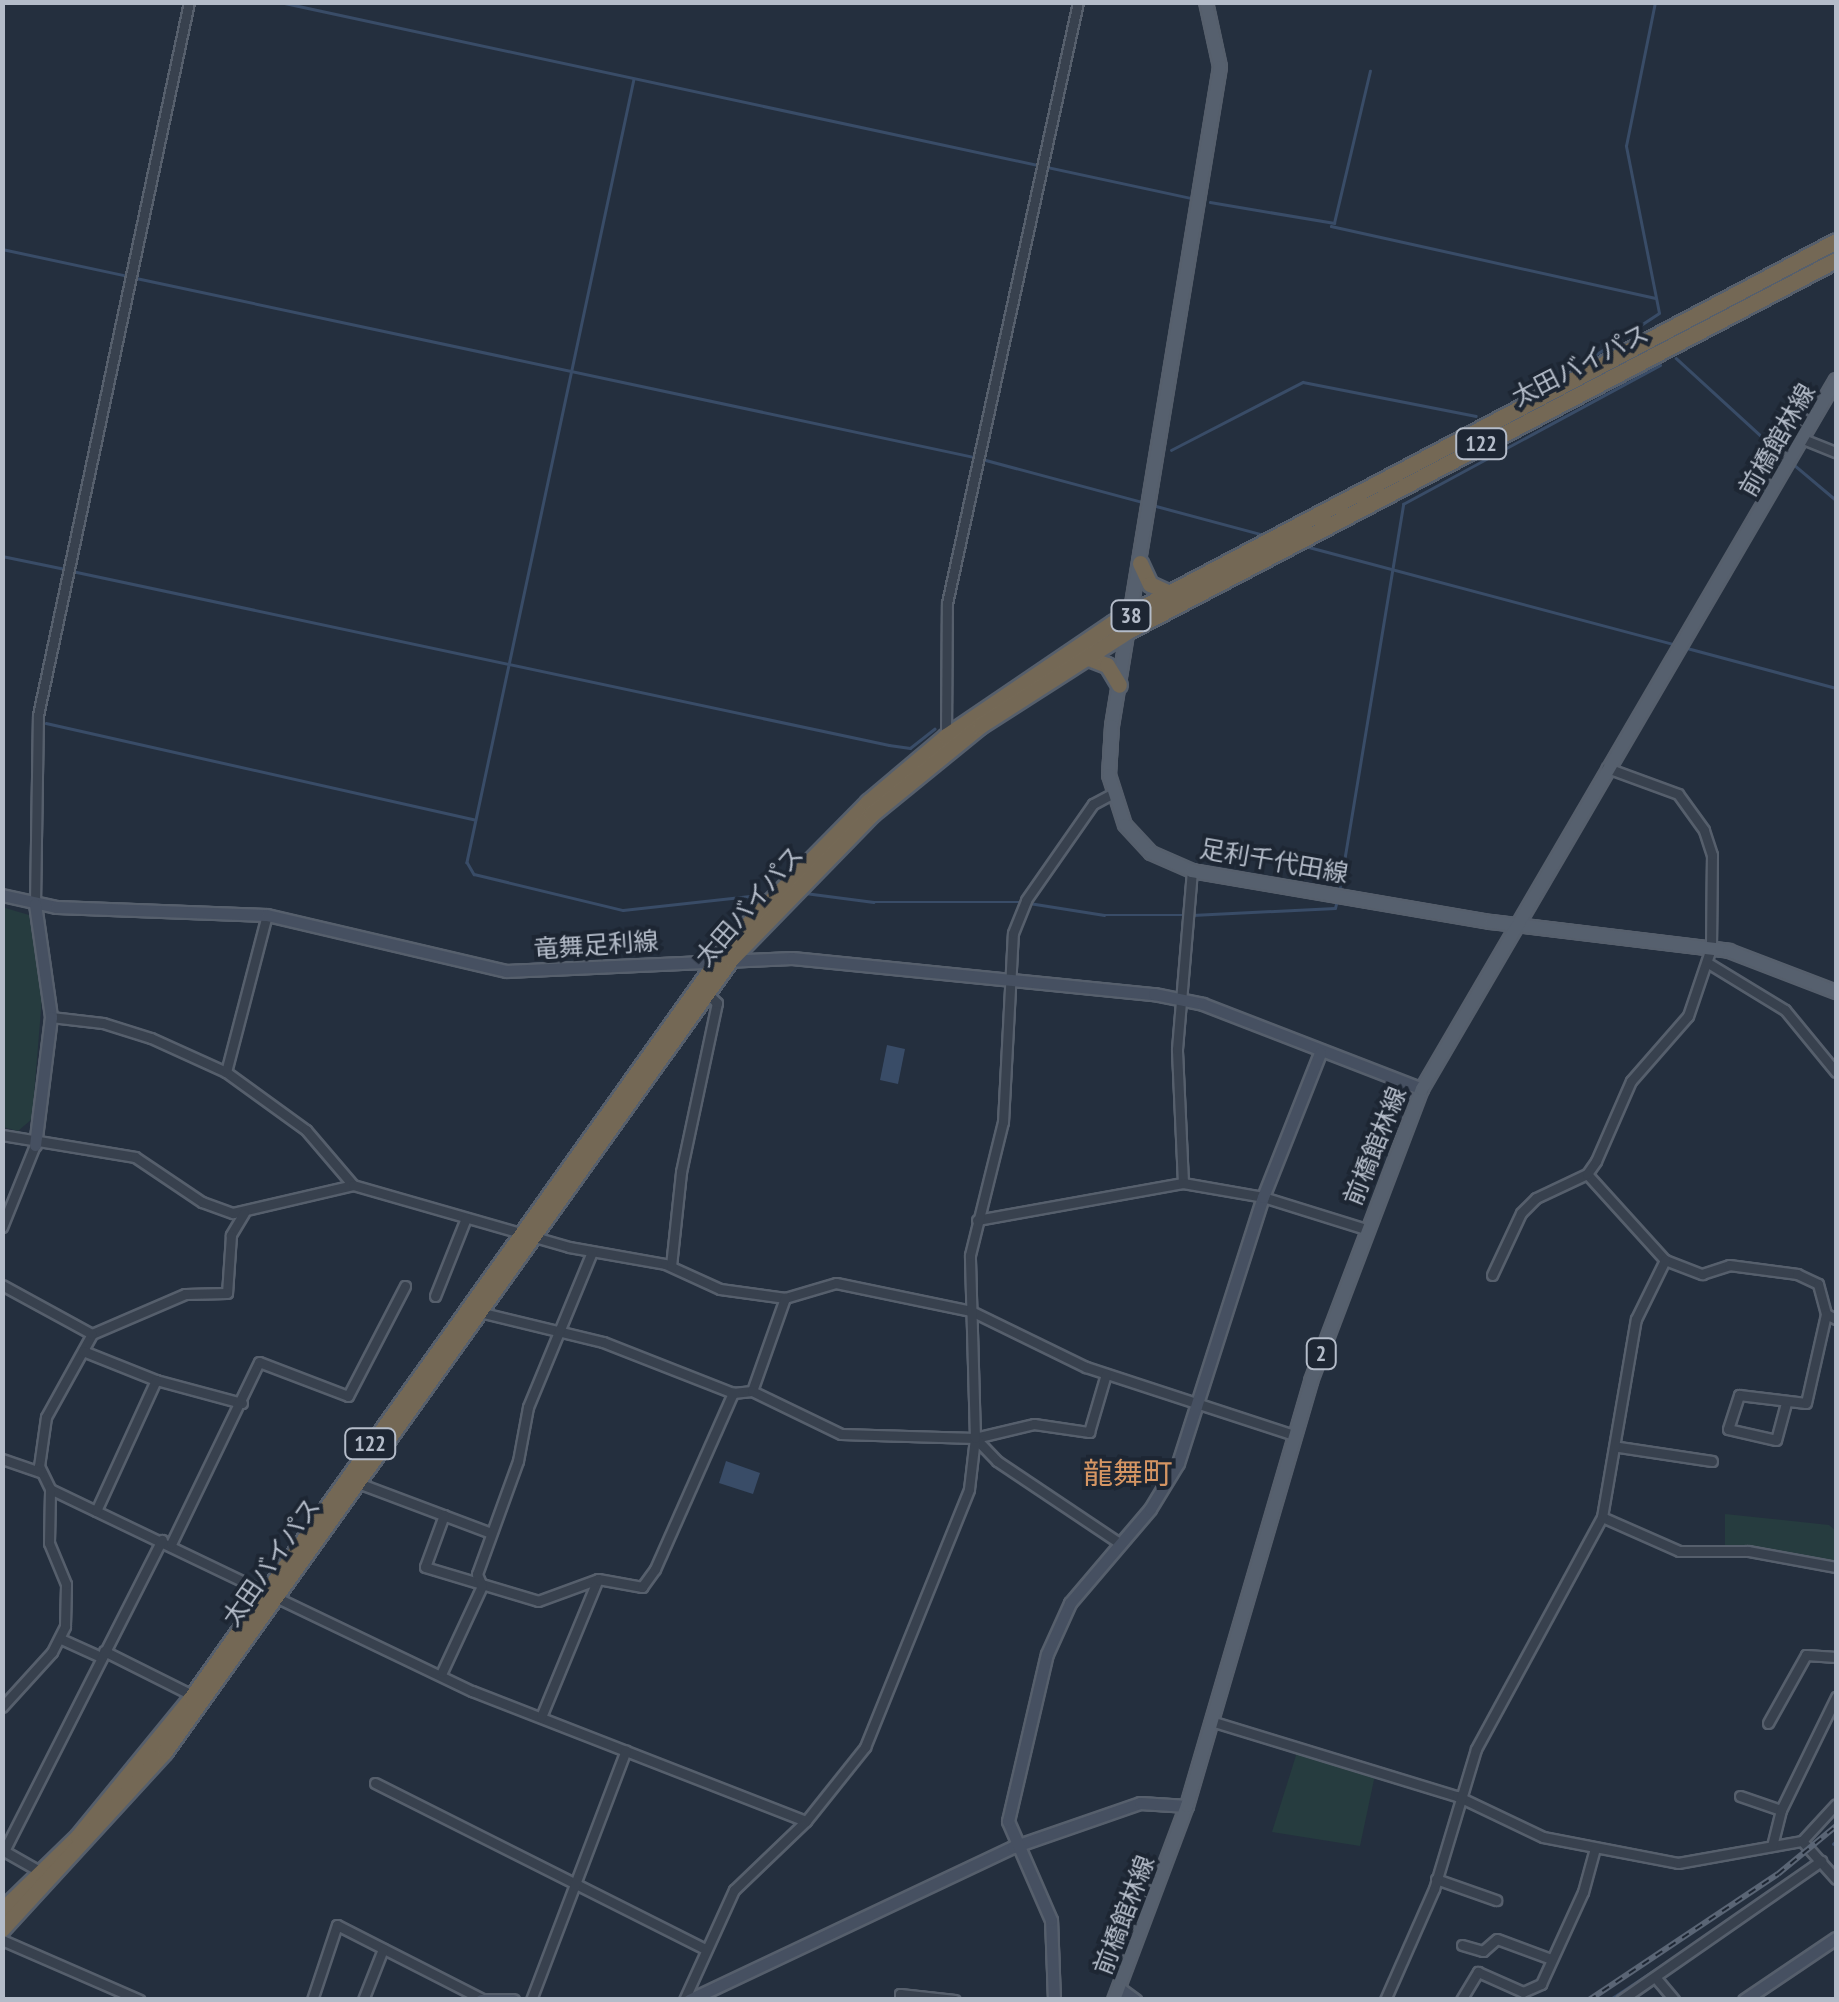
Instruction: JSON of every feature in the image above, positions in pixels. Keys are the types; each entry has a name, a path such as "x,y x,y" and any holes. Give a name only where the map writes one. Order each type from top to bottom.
{"highway":[{"name":"太田バイパス","path":"2,1928 143,1778 526,1233 785,880 946,736 1131,614 1836,241"},
{"name":"太田バイパス","path":"2,1910 42,1872 192,1695 358,1484 480,1312 526,1233 707,993 724,959 838,846 936,758 1128,631 1836,260"},
{"path":"1140,563 1150,584 1169,593"},
{"path":"1086,657 1107,665 1120,685"}],"main road":[{"name":"足利千代田線","path":"1206,2 1220,67 1109,759 1112,794 1134,838 1161,859 1192,870 1513,925 1711,948 1774,964 1836,992"},
{"name":"前橋館林線","path":"1117,1994 1187,1806 1294,1435 1366,1229 1422,1089 1513,925 1836,380"}],"street":[{"path":"2,1227 36,1144 51,1017 35,904 38,715 189,2"},
{"path":"946,736 947,603 1078,2"},
{"path":"1803,439 1836,452"},
{"path":"1492,1274 1520,1214 1536,1198 1587,1174 1631,1081 1660,1056 1688,1016 1708,963 1712,855 1704,830 1678,794 1607,768"},
{"path":"687,2000 705,1950 734,1890 806,1821 865,1747 956,1526 975,1438 971,1311 978,1220 1003,1122 1006,978 1026,900 1093,804 1112,794"},
{"path":"1183,1183 1178,1050 1192,870"},
{"name":"竜舞足利線","path":"2,895 35,904 268,914 506,972 724,959 812,959 1184,998 1422,1089"},
{"path":"226,1072 268,914"},
{"path":"1708,963 1785,1010 1836,1072"},
{"path":"671,1266 682,1172 716,1003 707,993"},
{"path":"51,1017 151,1038 226,1072 306,1130 353,1185"},
{"path":"1054,2000 1050,1920 1013,1846 1009,1807 1054,1634 1070,1603 1168,1483 1263,1197 1320,1053"},
{"path":"2,1135 36,1144 135,1157 202,1202 244,1213 353,1185 592,1252 671,1266 720,1289 785,1298 836,1283 971,1311 1106,1374 1294,1435"},
{"path":"1587,1174 1665,1260 1702,1274 1729,1265 1797,1274 1818,1284 1831,1316 1806,1403 1738,1395 1728,1429 1776,1440 1786,1403"},
{"path":"978,1220 1183,1183 1263,1197 1366,1229"},
{"path":"244,1213 231,1235 227,1293 185,1294 92,1334 46,1417 40,1472 50,1488 540,1717 806,1821"},
{"path":"435,1296 466,1218"},
{"path":"442,1672 482,1586 477,1574 518,1461 528,1407 592,1252"},
{"path":"1385,2000 1436,1879 1457,1796 1548,1608 1602,1517 1618,1447 1636,1319 1665,1260"},
{"path":"2,1285 92,1334"},
{"path":"42,1872 4,1851 102,1654 242,1403 259,1362 348,1396 405,1286"},
{"path":"752,1391 785,1298"},
{"path":"480,1312 604,1342 732,1394 752,1391 840,1434 975,1438 1034,1424 1089,1432 1106,1374"},
{"path":"84,1351 156,1380 242,1403"},
{"path":"96,1512 156,1380"},
{"path":"444,1516 425,1567 538,1600 598,1579 636,1588 645,1583 732,1394"},
{"path":"975,1438 998,1461 1121,1544"},
{"path":"1618,1447 1712,1461"},
{"path":"2,1459 40,1472"},
{"path":"358,1484 492,1533"},
{"path":"2,1707 61,1639 68,1602 49,1543 50,1488"},
{"path":"1602,1517 1679,1551 1748,1551 1836,1567"},
{"path":"540,1717 598,1579"},
{"path":"61,1639 192,1695"},
{"path":"1768,1723 1810,1651 1836,1657"},
{"path":"1772,1846 1781,1810 1836,1697"},
{"path":"1212,1721 1457,1796 1543,1837 1694,1863 1802,1841 1836,1804"},
{"path":"531,2000 626,1750"},
{"path":"375,1783 705,1950"},
{"path":"1740,1796 1781,1810"},
{"path":"687,2000 1013,1846 1140,1803 1187,1806"},
{"path":"1802,1841 1836,1878"},
{"path":"1461,2000 1478,1972 1523,1992 1537,1988 1583,1892 1595,1848"},
{"path":"1621,2000 1635,1996 1655,1977 1821,1860"},
{"path":"1436,1879 1496,1900"},
{"path":"312,2000 337,1925 482,1999 512,2000"},
{"path":"1744,2000 1836,1938"},
{"path":"2,1940 140,2000"},
{"path":"1462,1946 1484,1951 1501,1940 1552,1959"},
{"path":"364,2000 384,1948"},
{"path":"1655,1977 1674,2000"},
{"path":"900,2000 900,1994 955,2000"},
{"path":"1117,1994 1135,2000"}],"green space":[{"path":"2,907 29,915 42,998 32,1119 18,1131 3,1127"},
{"path":"1725,1514 1829,1525 1836,1531 1836,1563 1725,1546"},
{"path":"1298,1749 1375,1775 1360,1846 1272,1832"}],"water":[{"path":"887,1045 905,1049 898,1084 880,1080"},
{"path":"726,1461 760,1473 753,1494 719,1483"}],"waterway":[{"path":"280,2 1191,198"},
{"path":"1586,361 1659,313 1626,146 1655,2"},
{"path":"1210,202 1334,223 1370,71"},
{"path":"634,79 467,862 474,874 623,910 767,894"},
{"path":"1331,226 1655,298"},
{"path":"2,249 128,276"},
{"path":"136,278 974,457"},
{"path":"1676,358 1785,458"},
{"path":"1339,892 1403,504 1660,365"},
{"path":"1171,450 1303,382 1476,416"},
{"path":"982,459 1143,502"},
{"path":"1792,463 1836,500"},
{"path":"1156,506 1264,535"},
{"path":"1305,546 1674,644"},
{"path":"2,556 65,569"},
{"path":"72,571 889,745 910,748 934,729"},
{"path":"1687,648 1836,688"},
{"path":"46,723 475,820"},
{"path":"805,893 873,902 1021,902"},
{"path":"1192,915 1335,908 1337,900"},
{"path":"1029,903 1104,915 1184,915"},
{"path":"1833,1844 1836,1841"},
{"path":"1792,1876 1810,1862"},
{"path":"1609,2000 1700,1940"}],"railway":[{"path":"1589,2000 1778,1874 1836,1826"}],"district":[{"name":"龍舞町","path":"1128,1473"}]}
